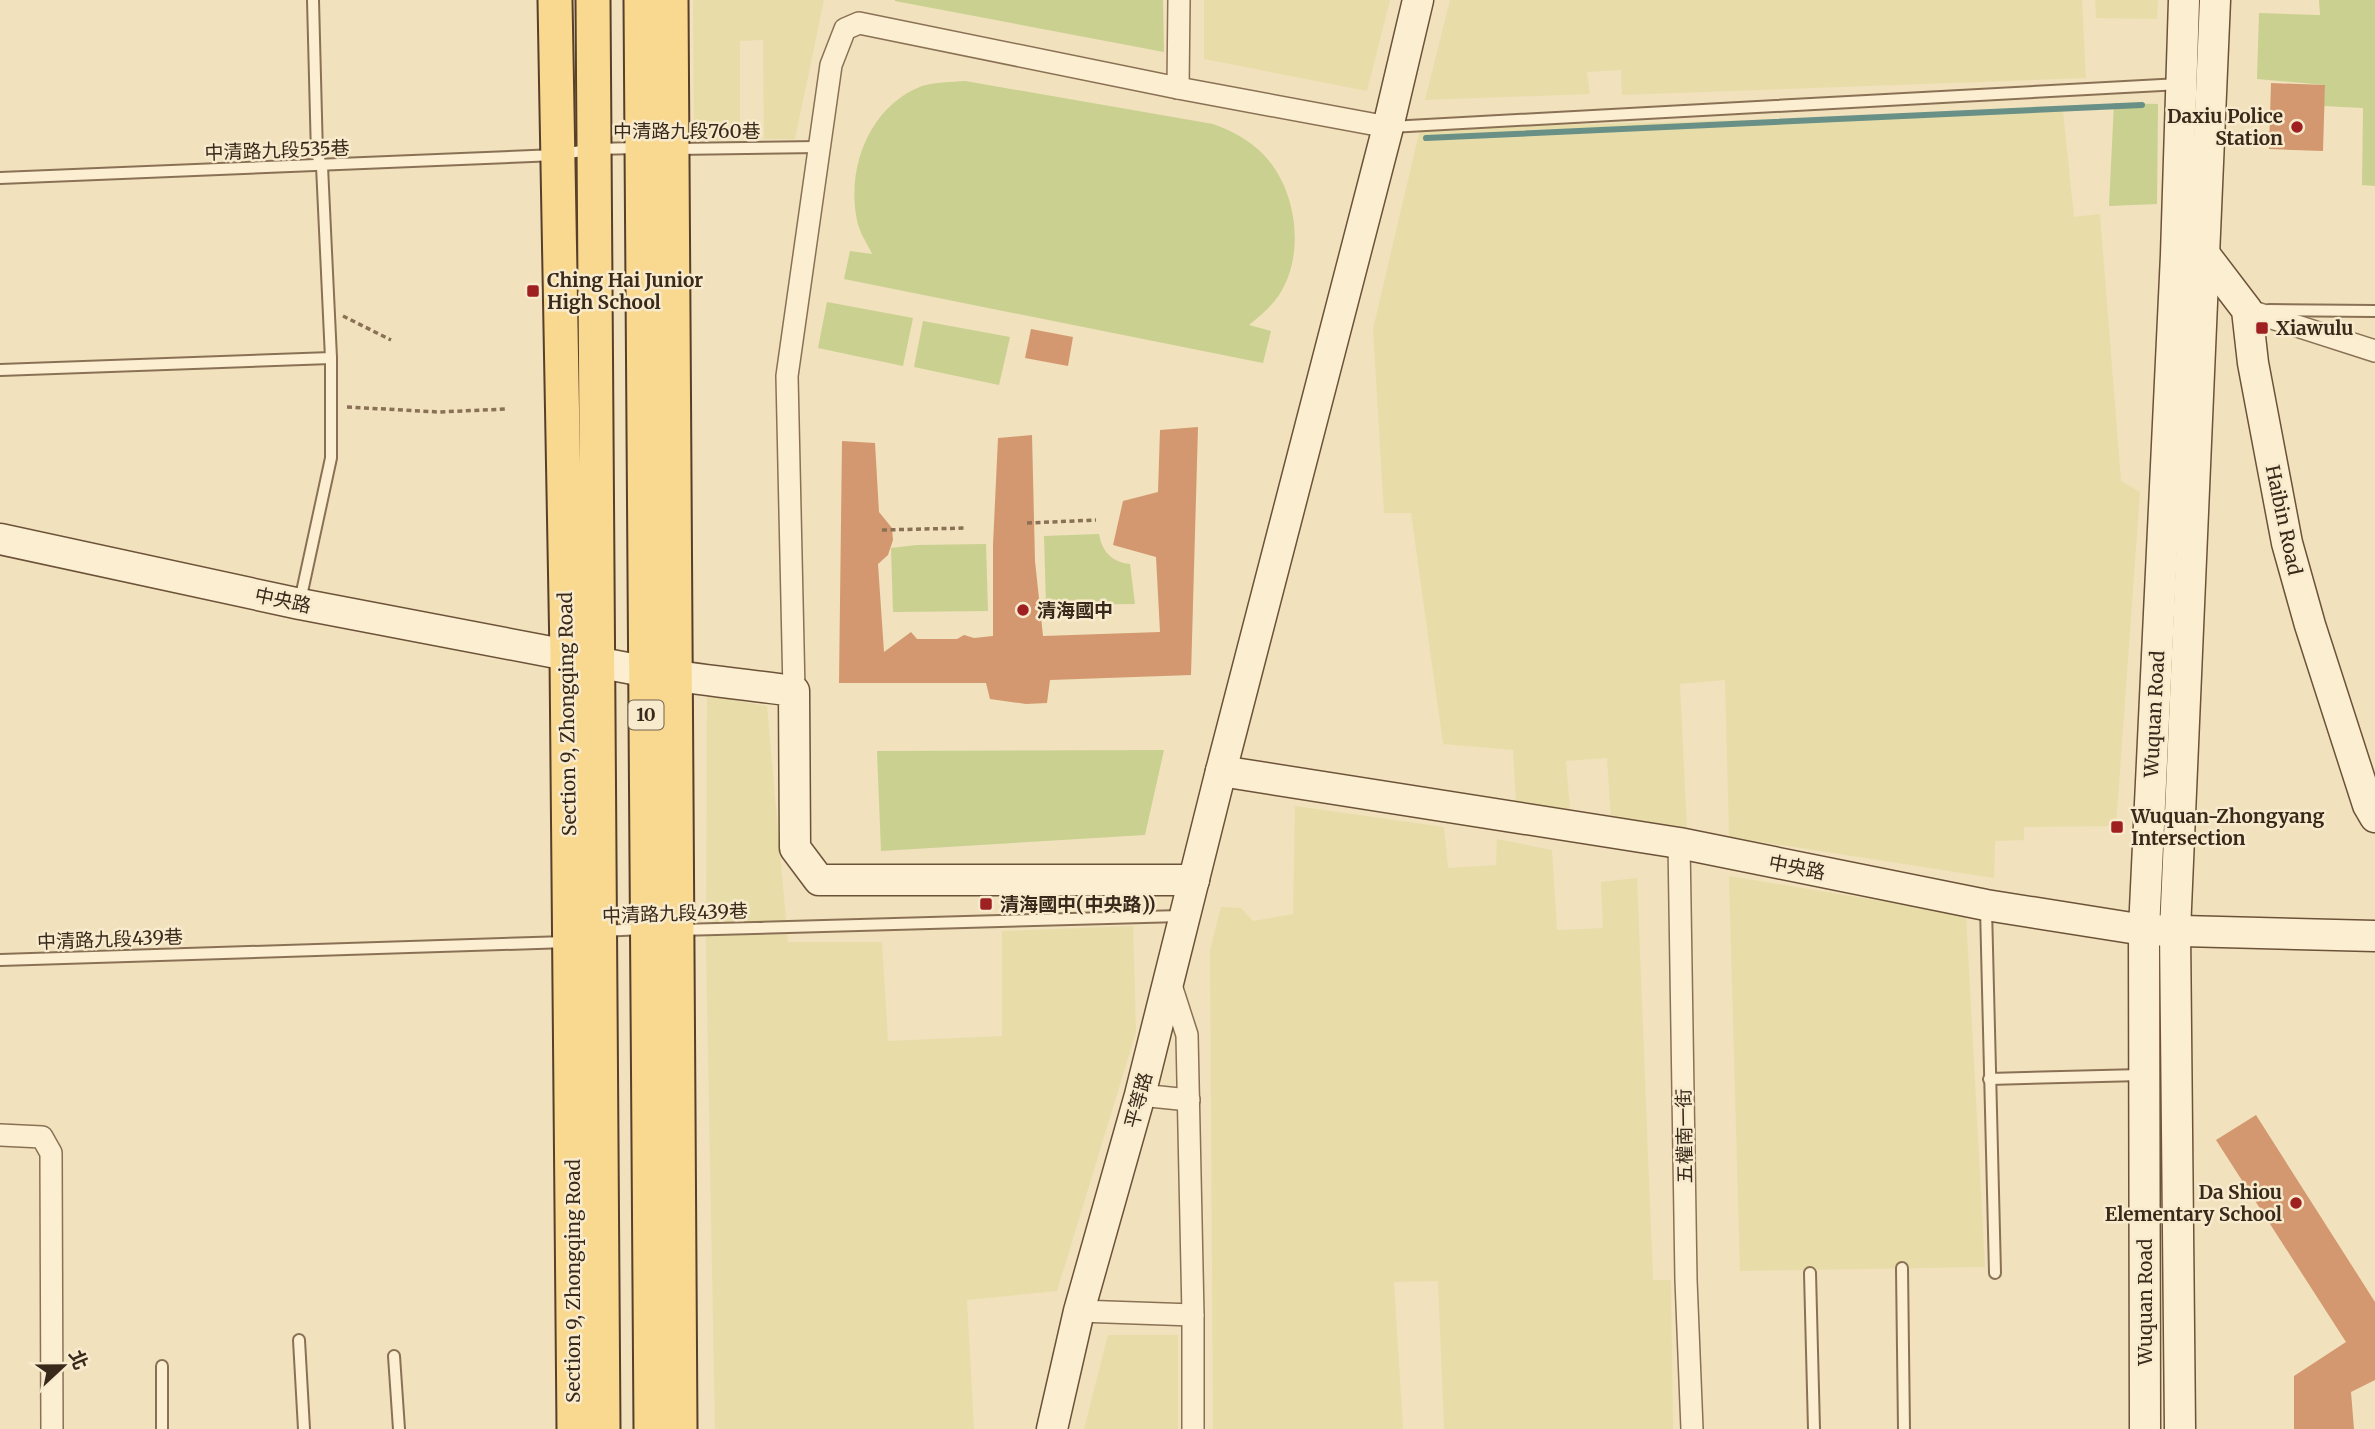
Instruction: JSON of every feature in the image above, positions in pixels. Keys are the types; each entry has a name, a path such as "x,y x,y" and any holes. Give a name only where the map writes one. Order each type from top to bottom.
{"main road":[{"name":"Section 9, Zhongqing Road","path":"555,0 556,155 583,659"},
{"name":"Section 9, Zhongqing Road","path":"574,1429 584,936 583,659 594,149 593,0"},
{"path":"641,0 657,148 661,673 661,930 651,1429"},
{"path":"657,148 671,0"},
{"path":"661,930 680,1429"},
{"name":"Section 9, Zhongqing Road","path":"584,936 603,1429"}],"street":[{"path":"1178,88 1179,0"},
{"name":"平等路","path":"1052,1429 1079,1311 1140,1095 1388,127 1418,0"},
{"name":"Wuquan Road","path":"2180,1429 2175,931 2191,255 2180,84 2184,0"},
{"name":"Wuquan Road","path":"2145,1429 2144,930 2191,255 2215,0"},
{"path":"1194,880 818,880 795,848 787,376 831,65 845,29 859,23 1178,88 1388,127"},
{"path":"2191,255 2247,310 2375,351"},
{"name":"Haibin Road","path":"2247,310 2253,363 2287,543 2310,625 2368,805 2375,817"},
{"name":"中央路","path":"0,539 300,604 583,659 661,673 794,691"},
{"name":"中央路","path":"1221,771 1679,843 1986,905 2144,930 2375,936"},
{"name":"五權南一街","path":"1679,843 1686,1280 1692,1429"},
{"path":"1169,979 1187,1035 1193,1429"},
{"path":"1140,1095 1189,1100"},
{"path":"0,1135 42,1137 51,1153 52,1429"},
{"path":"1079,1311 1193,1315"}],"lane":[{"path":"300,604 331,457 331,358 322,166 317,155 313,0"},
{"path":"1388,127 2180,84"},
{"name":"中清路九段760巷","path":"556,155 594,149 819,147"},
{"name":"中清路九段535巷","path":"0,178 556,155"},
{"path":"2247,310 2375,311"},
{"path":"0,370 331,358"},
{"path":"1986,905 1995,1273"},
{"name":"中清路九段439巷","path":"0,960 584,936 661,930 1185,916"},
{"path":"1989,1079 2144,1075"},
{"path":"1902,1268 1904,1429"},
{"path":"1810,1273 1814,1429"},
{"path":"299,1340 304,1429"},
{"path":"394,1356 399,1429"},
{"path":"162,1366 162,1429"}],"path":[{"path":"329,309 391,340"},
{"path":"331,405 439,412 507,409"},
{"path":"1027,523 1096,520"},
{"path":"882,530 967,528"}],"shaded area":[{"path":"693,0 824,0 795,139 764,139 763,40 740,41 740,139 694,140"},
{"path":"1204,0 1390,0 1367,91 1204,59"},
{"path":"1450,0 2082,0 2086,78 1622,95 1621,70 1587,72 1590,94 1425,100"},
{"path":"2095,0 2158,0 2157,19 2096,18"},
{"path":"2063,111 2074,217 2100,214 2121,481 2140,492 2116,826 2024,827 2024,840 1995,841 1994,878 1729,837 1725,680 1680,684 1687,831 1611,819 1607,758 1566,761 1570,810 1516,802 1513,750 1443,744 1411,513 1384,513 1373,329 1420,129"},
{"path":"707,695 767,706 788,942 882,942 888,1041 1002,1036 1002,931 1133,926 1136,1032 1057,1291 967,1300 974,1429 715,1429 706,947"},
{"path":"1295,806 1444,827 1448,868 1496,865 1497,839 1552,850 1557,930 1603,928 1601,882 1637,878 1653,1280 1671,1280 1673,1429 1444,1429 1438,1281 1394,1282 1403,1429 1213,1429 1210,950 1221,907 1241,908 1253,921 1293,914"},
{"path":"1729,876 1966,915 1985,1267 1740,1271"},
{"path":"1108,1335 1178,1335 1178,1429 1084,1429"}],"green space":[{"path":"1163,0 1164,52 895,1"},
{"path":"2319,0 2375,0 2375,186 2362,185 2363,108 2324,106 2325,85 2257,79 2259,13 2320,15"},
{"path":"965,81 1213,124 1240,136 1263,154 1284,185 1294,222 1295,242 1293,261 1279,295 1249,325 1271,331 1263,363 844,279 850,251 872,254 858,224 855,180 866,141 876,123 888,108 904,95 922,86"},
{"path":"2114,103 2158,104 2157,204 2109,206"},
{"path":"827,302 913,318 903,366 818,348"},
{"path":"923,321 1010,337 999,385 914,367"},
{"path":"1099,534 1109,555 1130,564 1135,604 1046,605 1044,536"},
{"path":"986,544 988,611 893,612 891,548"},
{"path":"1164,750 1145,835 881,851 877,751"}],"building":[{"name":"Daxiu Police Station","path":"2271,83 2325,85 2323,151 2269,149"},
{"path":"1031,329 1073,337 1068,366 1025,358"},
{"path":"1198,427 1191,675 1050,680 1047,703 1026,704 990,699 986,683 839,683 842,441 875,443 879,512 892,528 893,540 888,555 878,564 884,652 911,632 917,639 957,639 964,635 974,638 993,636 993,545 998,438 1032,435 1035,561 1043,636 1160,632 1156,557 1113,545 1123,501 1158,492 1160,430"},
{"path":"2256,1115 2375,1302 2375,1380 2351,1392 2354,1429 2294,1429 2294,1376 2346,1342 2216,1140"}],"waterway":[{"path":"1426,138 2142,105"}],"place":[{"name":"Daxiu Police Station","path":"2297,127"},
{"name":"Ching Hai Junior High School","path":"533,291"},
{"name":"Xiawulu","path":"2262,328"},
{"name":"清海國中","path":"1023,610"},
{"name":"Wuquan-Zhongyang Intersection","path":"2117,827"},
{"name":"清海國中(中央路))","path":"986,904"},
{"name":"Da Shiou Elementary School","path":"2296,1203"}]}
